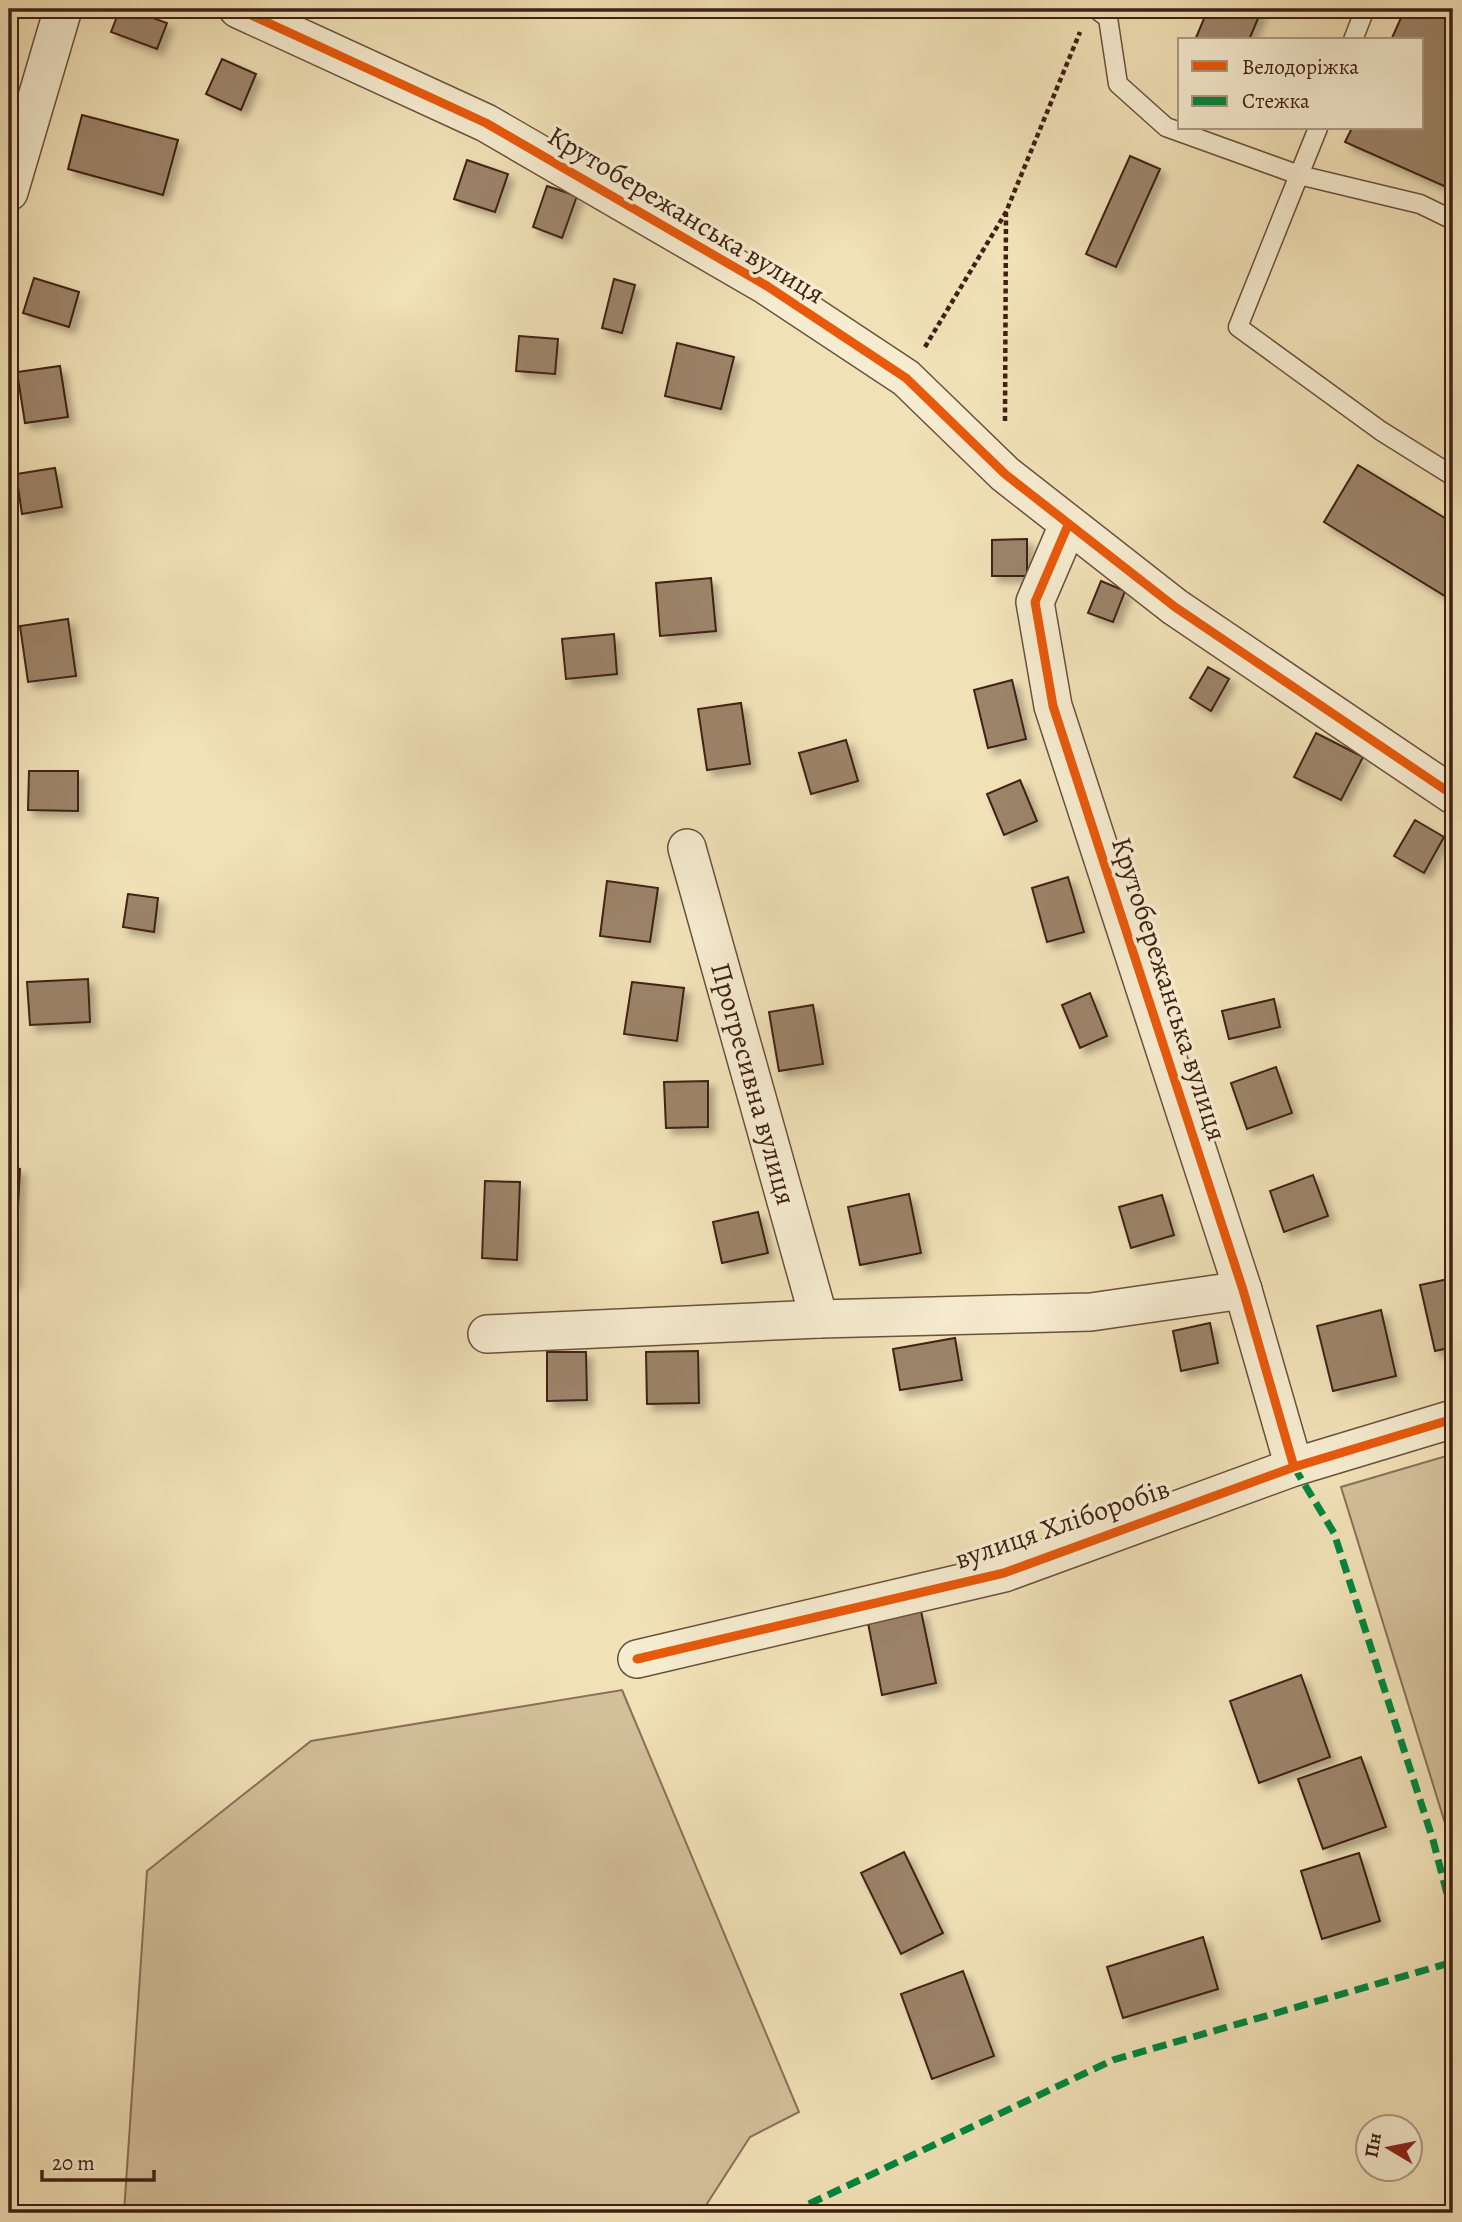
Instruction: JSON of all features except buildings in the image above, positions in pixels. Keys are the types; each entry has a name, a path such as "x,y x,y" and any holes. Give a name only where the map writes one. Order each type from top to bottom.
{"street":[{"path":"9,192 63,9"},
{"name":"Крутобережанська вулиця","path":"238,9 486,123 768,286 906,378 1005,474 1175,607 1453,795"},
{"name":"Крутобережанська вулиця","path":"1068,525 1035,602 1053,706 1243,1290 1294,1467"},
{"name":"Прогресивна вулиця","path":"687,848 819,1319"},
{"path":"487,1334 819,1319 1091,1312 1243,1290"},
{"name":"вулиця Хліборобів","path":"637,1660 1004,1573 1294,1467 1453,1419"}],"lane":[{"path":"1354,38 1365,9"},
{"path":"1090,15 1108,18 1118,84 1166,127 1299,175 1420,204 1453,219"},
{"path":"1317,130 1238,327 1381,431 1453,476"}],"path":[{"path":"906,378 1006,212 1090,15"},
{"path":"1005,474 1006,212"}],"shaded area":[{"path":"1453,1454 1453,1849 1341,1487"},
{"path":"622,1690 799,2112 750,2137 701,2213 124,2213 147,1871 311,1741"}],"marked path":[{"path":"1294,1467 1334,1533 1433,1840 1453,1917"},
{"path":"790,2213 1113,2060 1453,1962"}],"cycle path":[{"path":"238,9 486,123 767,286 906,378 1005,474 1175,607 1453,795"},
{"path":"1068,525 1035,602 1053,706 1243,1290 1294,1467"},
{"path":"637,1659 1004,1573 1294,1467 1453,1419"}]}
